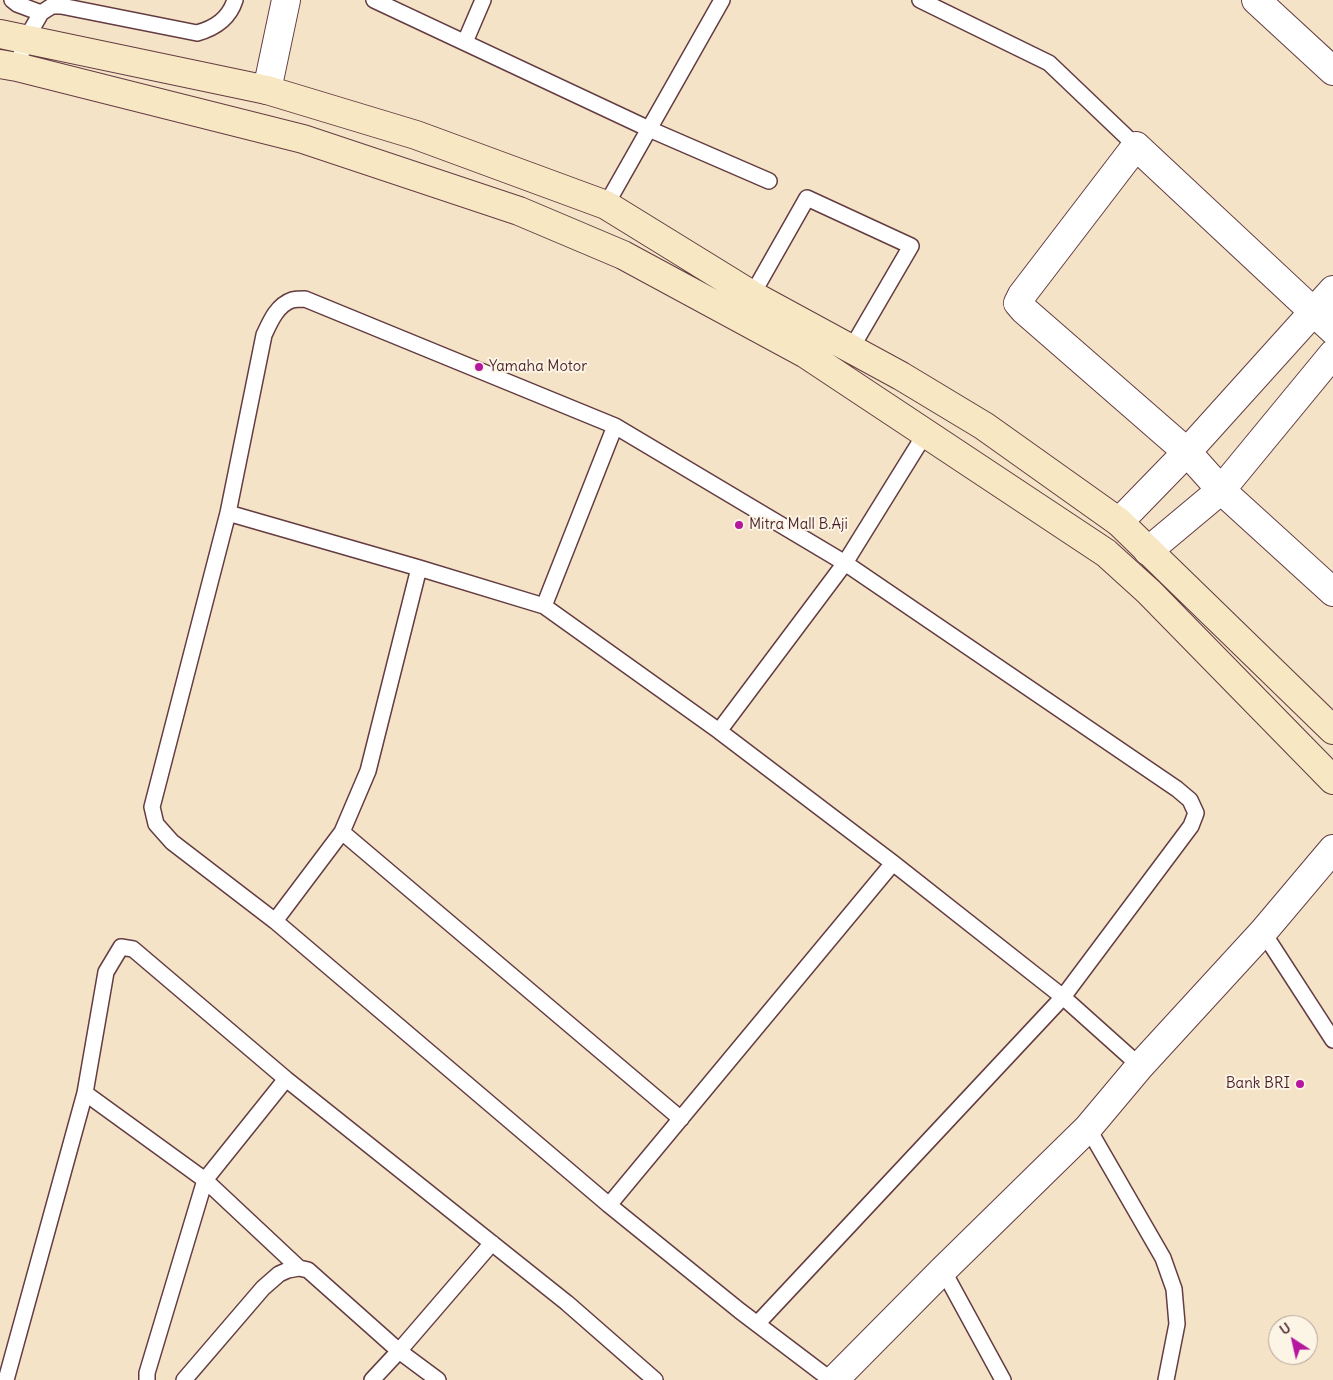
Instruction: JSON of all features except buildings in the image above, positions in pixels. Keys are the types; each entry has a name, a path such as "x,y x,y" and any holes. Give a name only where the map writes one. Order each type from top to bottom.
{"main road":[{"path":"0,34 267,90 416,135 606,205 752,295 901,376 984,426 1119,522 1333,730"},
{"path":"8,65 302,139 520,212 623,255 806,354 1106,553 1331,773"},
{"path":"520,212 533,178"}],"street":[{"path":"267,90 286,0"},
{"path":"1256,0 1333,71"},
{"path":"1323,321 1136,146 1022,295 1018,303 1187,452 1221,490 1333,592"},
{"path":"1119,522 1187,452 1323,321 1333,290"},
{"path":"1148,551 1221,490 1333,354"},
{"path":"833,1380 1088,1128 1140,1066 1263,932 1333,849"}],"lane":[{"path":"12,0 17,4 41,13"},
{"path":"8,65 41,13 52,6 197,33 218,25 228,15 235,0"},
{"path":"374,0 649,128 769,181"},
{"path":"465,42 483,0"},
{"path":"606,205 722,0"},
{"path":"920,0 1049,63 1136,146"},
{"path":"752,295 807,198 911,246 851,349"},
{"path":"756,1324 1063,997 1190,826 1196,812 1190,800 1176,789 845,563 615,426 305,299 292,300 272,318 264,335 228,513 152,807 156,824 172,842 275,921 609,1205 756,1324 833,1380"},
{"path":"544,606 615,426"},
{"path":"719,731 845,563 925,434"},
{"path":"228,513 544,606 719,731 893,863 1063,997 1140,1066"},
{"path":"275,921 342,832 368,771 419,568"},
{"path":"342,832 681,1119"},
{"path":"609,1205 893,863"},
{"path":"1263,932 1333,1040"},
{"path":"6,1380 85,1093 106,972 121,947 133,949 286,1079 567,1303 655,1380"},
{"path":"147,1380 147,1373 205,1180 286,1079"},
{"path":"85,1093 205,1180 299,1268"},
{"path":"1088,1128 1162,1258 1174,1289 1177,1324 1166,1380"},
{"path":"372,1380 492,1243"},
{"path":"184,1380 263,1288 279,1274 299,1268 308,1270 399,1351 438,1380"},
{"path":"943,1270 1003,1380"}],"place":[{"name":"Yamaha Motor","path":"479,367"},
{"name":"Mitra Mall B.Aji","path":"739,525"},
{"name":"Bank BRI","path":"1300,1084"}]}
